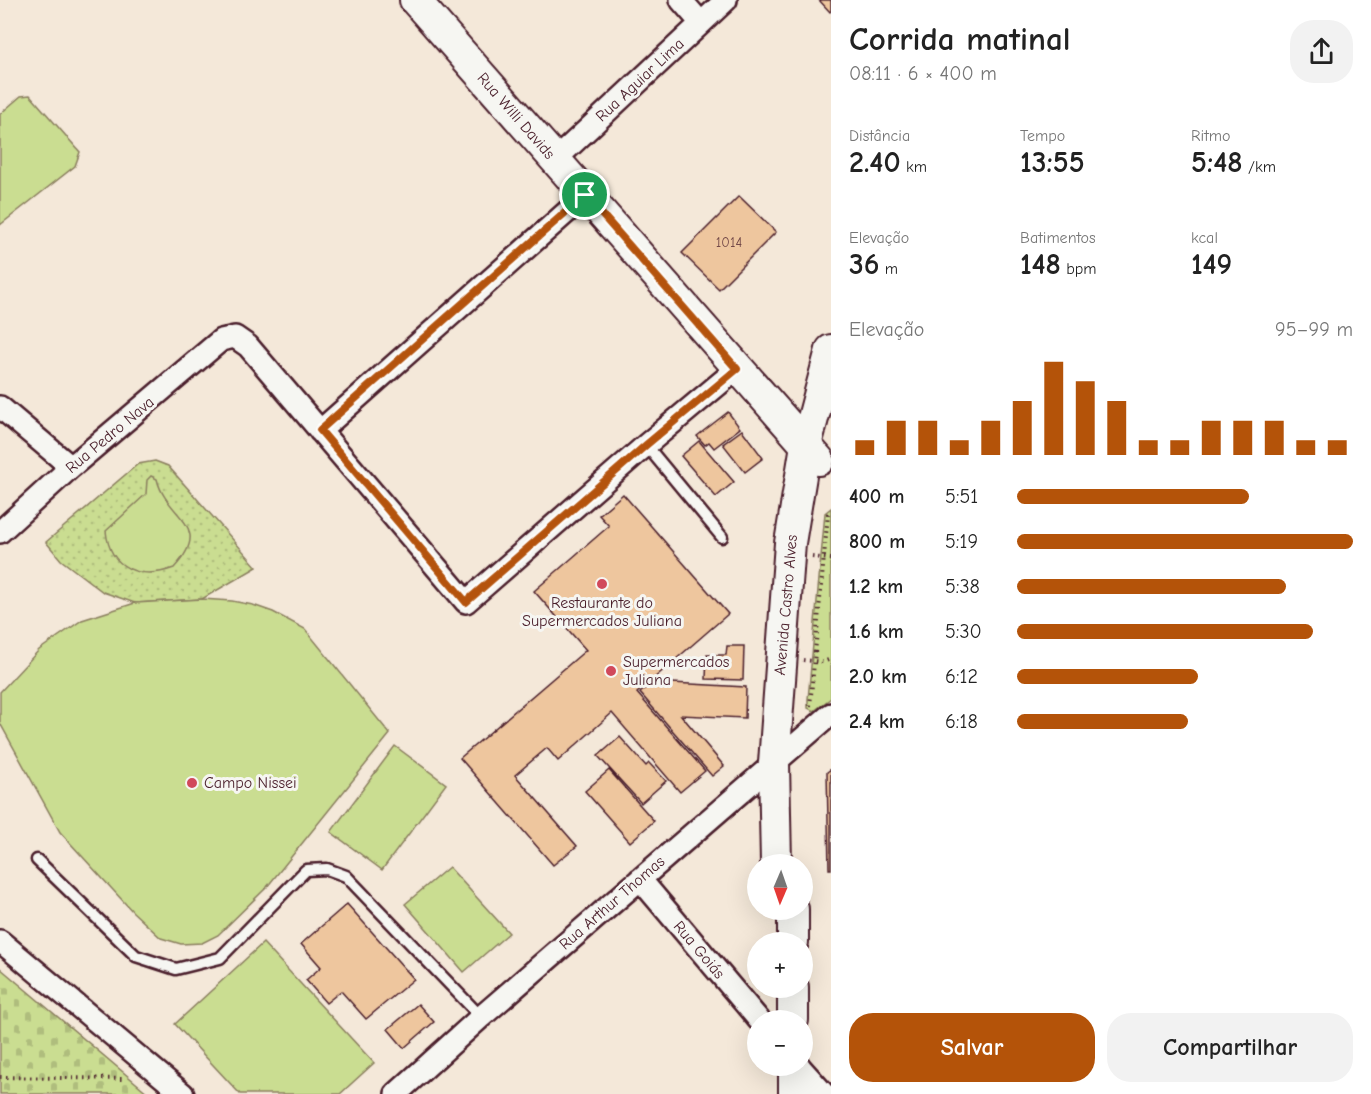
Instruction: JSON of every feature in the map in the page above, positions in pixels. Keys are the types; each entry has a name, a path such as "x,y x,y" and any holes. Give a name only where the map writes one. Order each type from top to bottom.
{"main road":[{"name":"Rua Willi Davids","path":"415,0 819,460"},
{"name":"Avenida Castro Alves","path":"791,854 783,755 805,661 792,609 820,557 819,460 831,350"},
{"name":"Avenida Castro Alves","path":"777,854 792,609 790,543 819,460 831,411"},
{"path":"776,1076 776,1094"},
{"path":"794,1094 795,1076"}],"street":[{"path":"681,0 701,23"},
{"name":"Rua Aguiar Lima","path":"555,160 726,0"},
{"path":"585,195 320,430 466,602 737,369"},
{"name":"Rua Pedro Nava","path":"0,532 71,467 221,340 235,338 248,346 320,430"},
{"path":"0,407 71,467"},
{"name":"Rua Arthur Thomas","path":"396,1094 481,1017 783,755 823,711"},
{"name":"Rua Goiás","path":"640,879 751,1010"},
{"path":"0,941 183,1094"},
{"path":"807,1076 824,1094"}],"lane":[{"path":"646,445 722,537"},
{"path":"37,860 136,956 176,969 220,958 306,870 327,869 346,876 481,1017"}],"path":[{"path":"823,711 809,705 805,661 820,557 828,514 831,510"},
{"path":"805,661 830,660 831,669"},
{"path":"0,1077 126,1080"}],"green space":[{"path":"30,95 80,152 75,166 0,225 0,114 21,96"},
{"path":"155,461 168,466 257,567 202,599 135,603 103,592 61,560 46,542 138,464"},
{"path":"151,476 157,479 162,492 184,522 189,531 190,541 185,553 174,568 150,573 129,569 121,563 114,555 106,531 146,494 147,480"},
{"path":"831,508 831,698 814,711 808,708 808,699 825,513"},
{"name":"Campo Nissei","path":"202,599 253,605 273,612 305,629 390,734 267,887 218,935 202,943 181,944 161,938 133,912 60,832 0,723 0,692 39,650 82,620 135,603"},
{"path":"395,746 446,784 382,870 331,832"},
{"path":"449,867 509,933 464,972 405,904"},
{"path":"263,943 374,1063 340,1094 240,1094 175,1024"},
{"path":"0,968 149,1094 0,1094"}],"building":[{"path":"819,0 831,0 830,12"},
{"path":"739,196 776,232 719,289 682,253"},
{"path":"728,412 740,428 714,448 709,442 705,445 697,436"},
{"path":"742,430 763,458 745,472 723,444"},
{"path":"699,441 734,482 716,497 681,456"},
{"name":"Supermercados Juliana","path":"623,494 728,614 637,693 705,771 680,792 612,713 558,761 547,748 515,775 577,846 553,865 460,758 586,650 534,591 609,526 599,515"},
{"path":"727,646 744,646 743,680 706,679 707,655 726,655"},
{"path":"653,682 746,687 745,718 681,715 724,766 712,776 640,693"},
{"path":"620,737 646,766 649,763 666,781 641,803 598,756"},
{"path":"831,769 831,869 829,869 827,772"},
{"path":"609,770 654,821 630,842 585,791"},
{"path":"347,904 414,979 366,1019 341,991 326,1003 306,980 321,967 301,944"},
{"path":"418,1004 434,1022 404,1048 388,1029"}],"place":[{"name":"Restaurante do Supermercados Juliana","path":"602,584"},
{"name":"Supermercados Juliana","path":"611,671"},
{"name":"Campo Nissei","path":"192,783"}],"route":[{"path":"585,195 737,369 466,602 320,430 585,195"}]}
